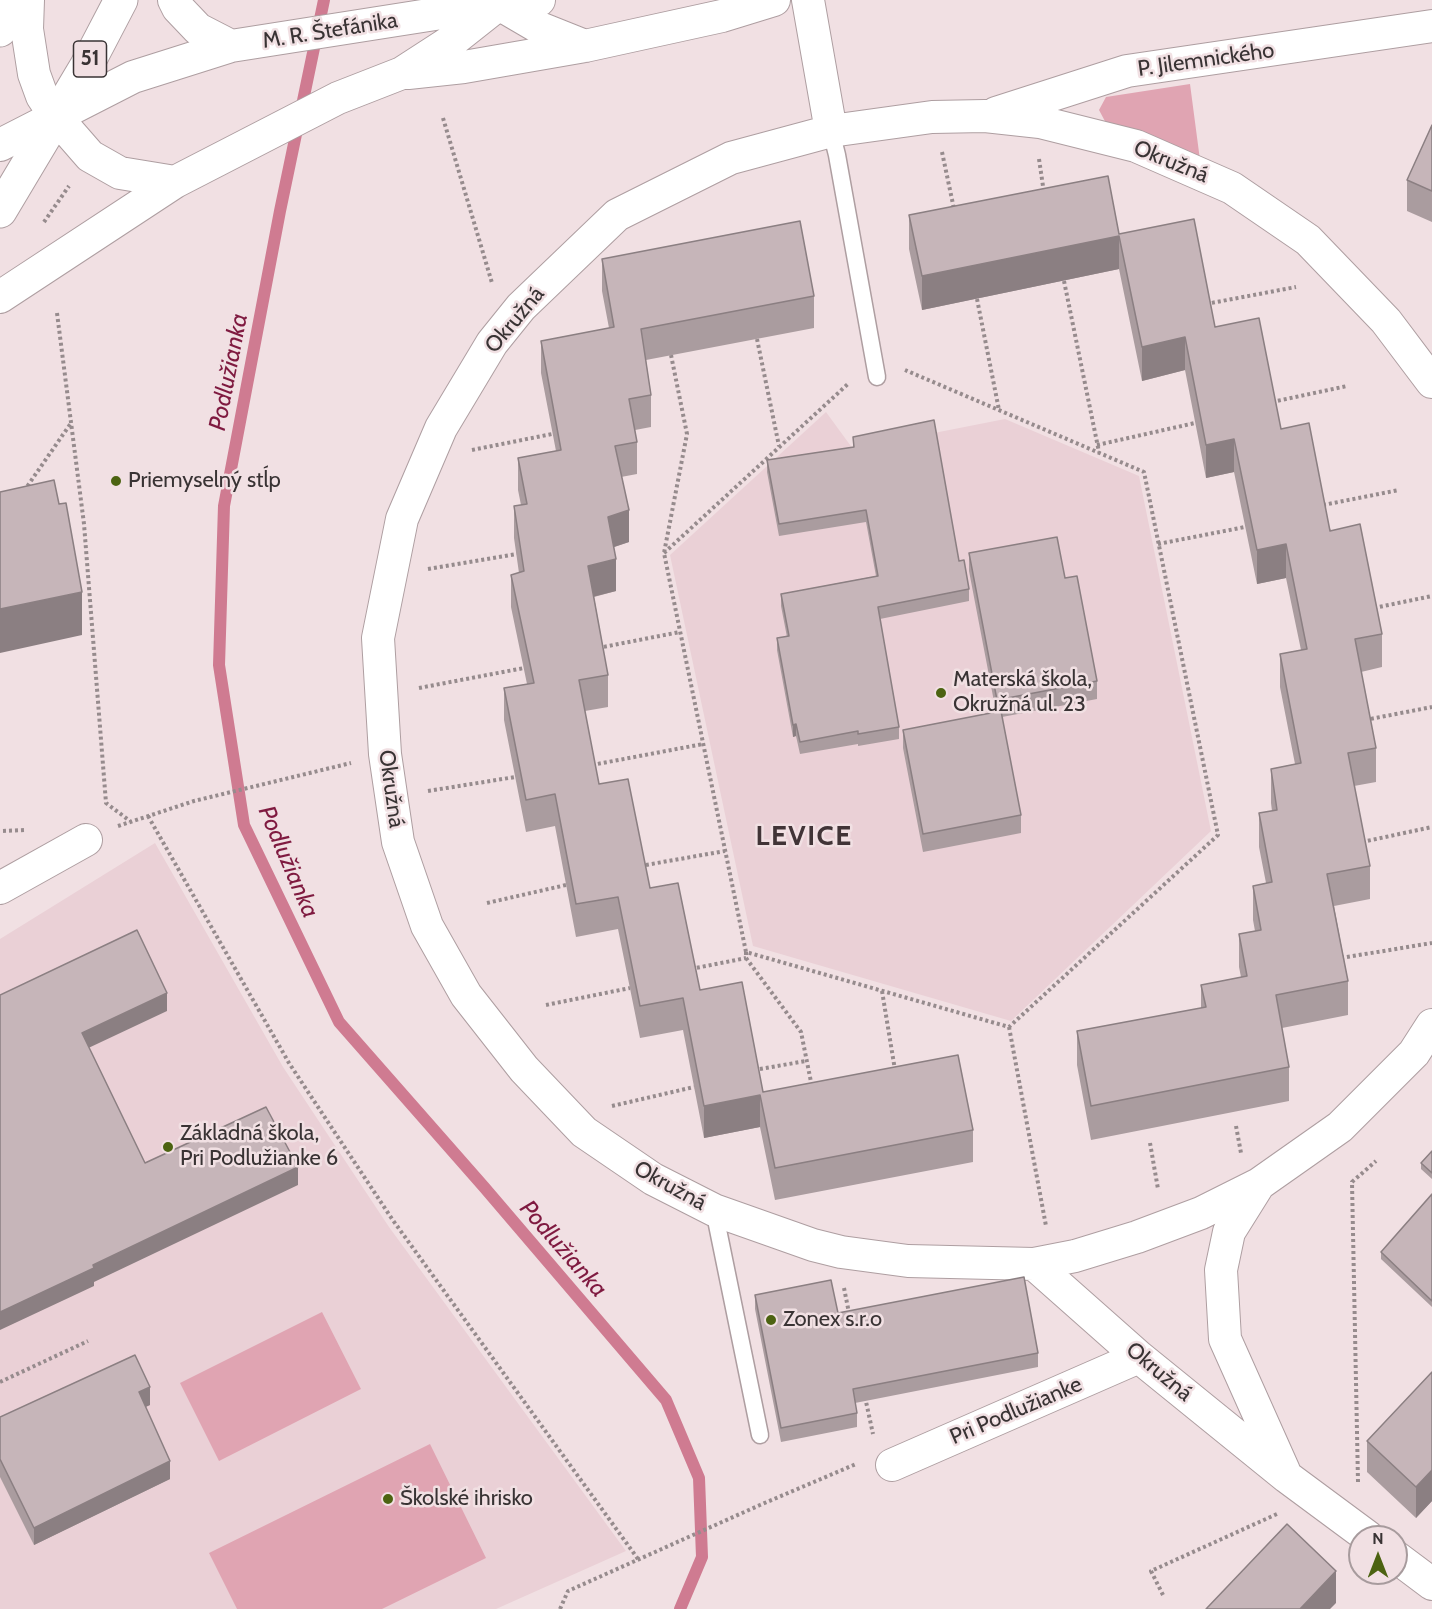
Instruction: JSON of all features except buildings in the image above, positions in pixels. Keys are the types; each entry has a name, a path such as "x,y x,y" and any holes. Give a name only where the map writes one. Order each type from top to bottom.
{"main road":[{"path":"0,30 15,0"},
{"name":"51","path":"0,211 86,67 121,0"}],"street":[{"path":"28,0 27,29 34,74 42,96 56,117 90,156 120,173 175,182"},
{"name":"M. R. Štefánika","path":"174,0 178,8 198,29 231,46"},
{"name":"M. R. Štefánika","path":"0,146 133,77 231,46 499,2 539,0"},
{"path":"402,74 464,67 585,46 722,16 774,0"},
{"path":"808,0 831,130"},
{"path":"0,297 175,182 338,98 402,74 456,38 499,2 540,28 585,46"},
{"name":"P. Jilemnického","path":"985,116 1127,71 1432,26"},
{"name":"Okružná","path":"1432,382 1386,321 1308,240 1232,188 1136,146 1040,122 985,116 932,117 831,130 731,158 617,215 521,307 492,343 441,428 402,519 378,638 385,754 398,842 427,926 466,995 524,1069 584,1132 653,1179 714,1210 813,1245 841,1252 908,1261 1034,1264 1075,1256 1137,1237 1201,1213 1259,1184 1340,1127 1414,1053 1432,1024"},
{"path":"0,888 86,840"},
{"name":"Okružná","path":"1259,1184 1229,1232 1221,1270 1225,1339 1287,1477"},
{"name":"Okružná","path":"1034,1264 1139,1357 1287,1477 1352,1525"},
{"name":"Pri Podlužianke","path":"884,1460 1139,1357"},
{"path":"1408,1566 1432,1584"}],"lane":[{"path":"831,130 877,376"},
{"path":"714,1210 760,1435"}],"path":[{"path":"443,118 492,286 521,307"},
{"path":"940,146 956,215"},
{"path":"1039,157 1045,200"},
{"path":"44,222 71,183"},
{"path":"1064,281 1099,453"},
{"path":"1204,304 1296,287"},
{"path":"977,299 999,411"},
{"path":"57,313 84,524 106,803 130,821"},
{"path":"757,339 779,447"},
{"path":"671,356 687,434 664,553 746,958 801,1032 813,1093"},
{"path":"664,553 850,382 904,370 1144,472 1218,835 1009,1027"},
{"path":"1269,402 1347,386"},
{"path":"19,498 71,423"},
{"path":"1097,445 1195,423"},
{"path":"465,452 552,434"},
{"path":"1319,506 1399,490"},
{"path":"1158,544 1245,527"},
{"path":"424,570 517,554"},
{"path":"1370,609 1432,596"},
{"path":"597,648 680,632"},
{"path":"411,689 524,668"},
{"path":"1364,720 1432,707"},
{"path":"589,765 703,744"},
{"path":"86,840 130,821 194,801 385,754"},
{"path":"418,792 515,777"},
{"path":"148,816 284,1053 321,1112 392,1219 638,1559"},
{"path":"1359,843 1432,828"},
{"path":"639,866 725,851"},
{"path":"487,903 566,885"},
{"path":"1337,959 1432,944"},
{"path":"746,951 1009,1027"},
{"path":"689,969 746,958"},
{"path":"546,1005 630,988"},
{"path":"882,991 896,1076"},
{"path":"1009,1027 1048,1236"},
{"path":"753,1070 806,1061"},
{"path":"606,1108 694,1087"},
{"path":"1236,1126 1241,1156"},
{"path":"1150,1143 1159,1194"},
{"path":"1359,1488 1352,1182 1376,1161"},
{"path":"841,1252 843,1283 850,1318"},
{"path":"0,1382 88,1341"},
{"path":"560,1609 568,1591 760,1505 884,1460 863,1387"},
{"path":"1163,1595 1151,1571 1284,1511"}],"shaded area":[{"path":"1190,84 1200,160 1107,125 1099,110 1106,97"},
{"name":"Materská škola, Okružná ul. 23","path":"826,412 853,449 1005,419 1139,476 1211,831 1011,1021 753,946 670,555"},
{"name":"Základná škola, Pri Podlužianke 6","path":"155,843 283,1067 389,1227 626,1551 496,1609 0,1609 0,939"},
{"path":"322,1312 361,1389 219,1461 180,1383"},
{"name":"Školské ihrisko","path":"430,1444 486,1558 382,1609 237,1609 209,1553"}],"waterway":[{"name":"Podlužianka","path":"324,0 280,211 224,506 219,665 244,825 339,1022 666,1400 699,1478 702,1557 680,1609"}],"place":[{"name":"Priemyselný stĺp","path":"116,481"},
{"name":"Materská škola, Okružná ul. 23","path":"941,693"},
{"name":"Základná škola, Pri Podlužianke 6","path":"168,1147"},
{"name":"Zonex s.r.o","path":"771,1320"},
{"name":"Školské ihrisko","path":"388,1499"}],"district":[{"name":"LEVICE","path":"804,837"}]}
